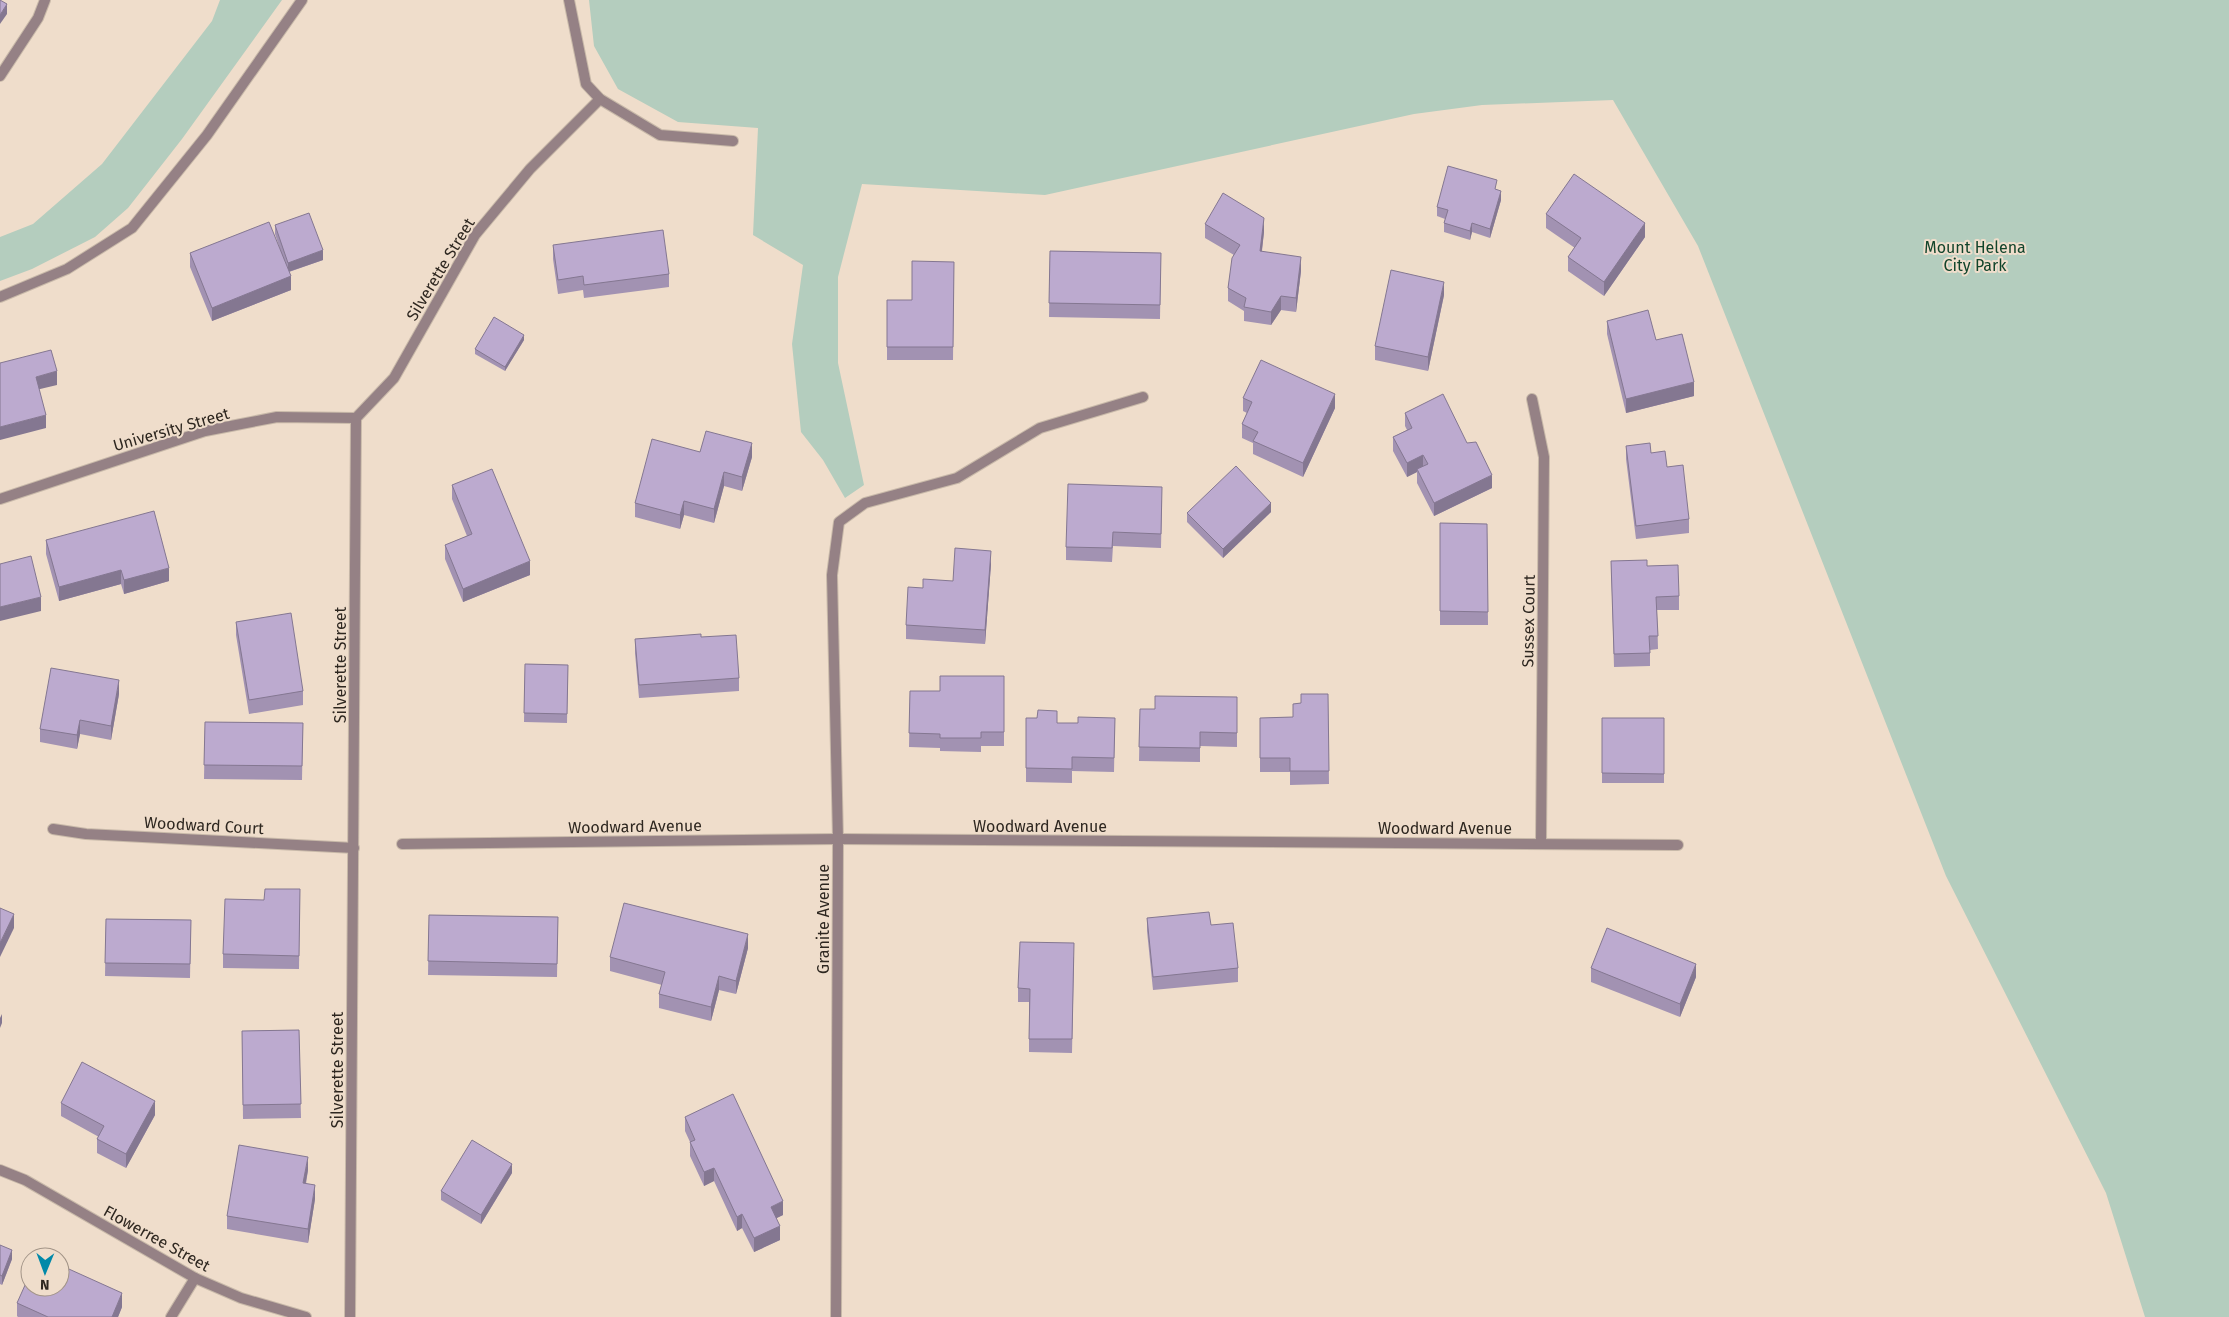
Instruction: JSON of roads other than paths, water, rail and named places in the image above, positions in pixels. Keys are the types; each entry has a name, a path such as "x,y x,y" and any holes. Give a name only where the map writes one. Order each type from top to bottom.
{"street":[{"path":"0,76 38,18 44,0"},
{"path":"0,297 67,269 132,228 207,135 302,0"},
{"path":"569,0 586,84 600,99 660,135 733,140"},
{"name":"Silverette Street","path":"350,1317 356,418 394,378 475,235 530,169 600,99"},
{"name":"Granite Avenue","path":"836,1317 838,840 832,576 840,522 865,503 957,478 1040,428 1143,397"},
{"name":"Sussex Court","path":"1532,399 1544,457 1541,844"},
{"name":"University Street","path":"0,499 206,431 277,416 356,418"},
{"name":"Woodward Court","path":"53,829 86,834 354,848"},
{"name":"Woodward Avenue","path":"402,844 838,840 1678,845"},
{"name":"Flowerree Street","path":"0,1170 25,1180 194,1278 241,1298 306,1317"},
{"path":"171,1317 194,1278"}],"park label":[{"name":"Mount Helena City Park","path":"1975,256"}]}
